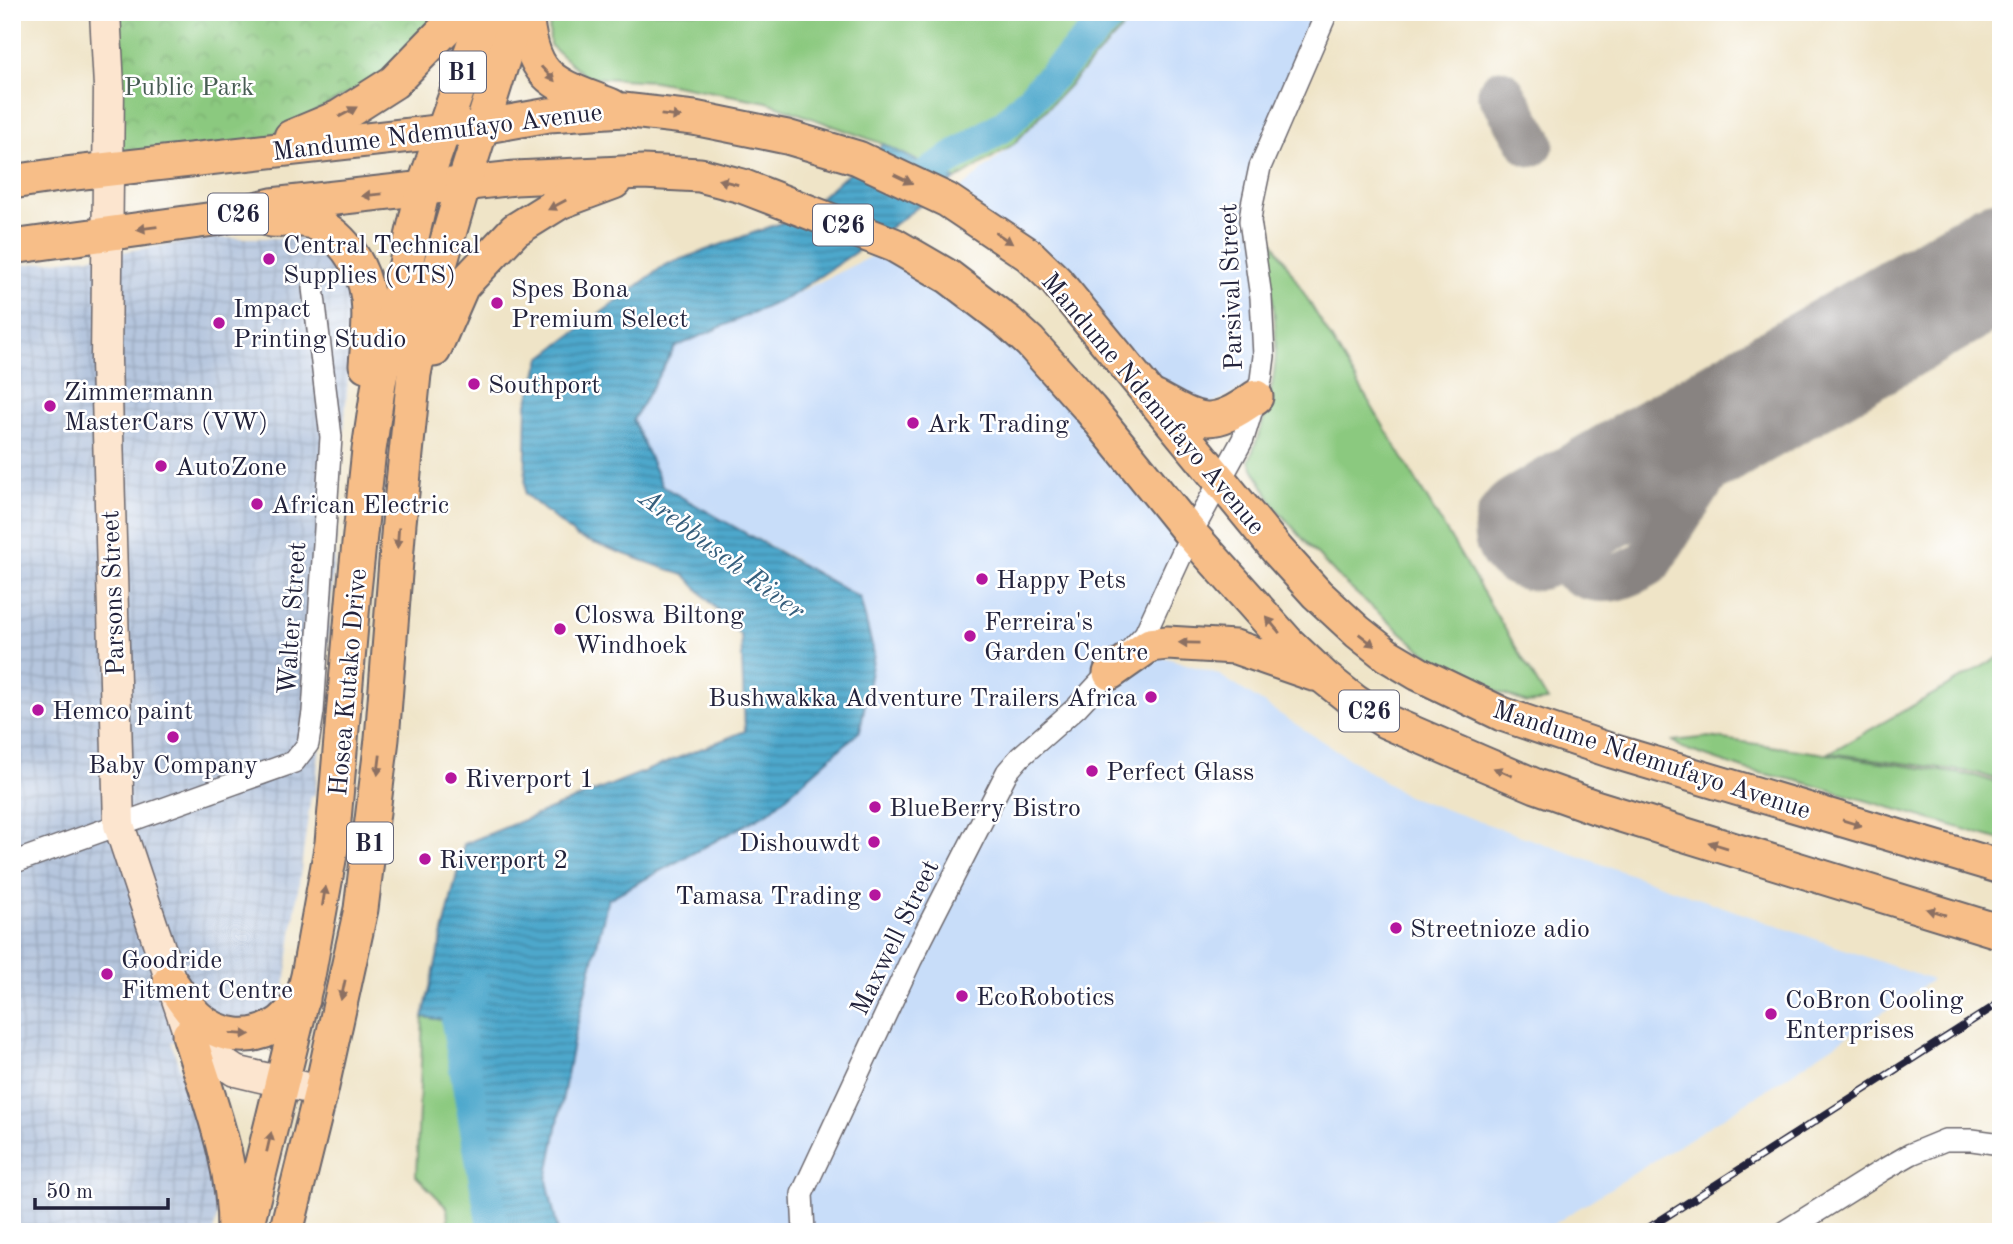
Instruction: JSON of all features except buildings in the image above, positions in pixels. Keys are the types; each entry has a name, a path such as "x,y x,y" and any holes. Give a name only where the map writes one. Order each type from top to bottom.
{"main road":[{"path":"238,154 300,134 339,117 368,100 394,82 463,12"},
{"name":"B1","path":"442,132 485,12"},
{"name":"B1","path":"481,127 518,12"},
{"path":"526,12 533,54 551,80 623,110"},
{"name":"Mandume Ndemufayo Avenue","path":"12,247 107,202 238,154 442,132 549,115 623,110 743,126 858,158 947,200 1029,255 1056,281 1278,551 1317,594 1387,655 1431,680 1502,714 1578,740 2001,867"},
{"name":"Hosea Kutako Drive","path":"286,1232 321,1091 361,909 382,738 406,446 415,374 427,309 481,127"},
{"name":"Hosea Kutako Drive","path":"245,1232 318,930 332,844 354,591 379,382 423,189 442,132"},
{"path":"406,446 424,377 444,322 462,286 514,230 560,202 643,172"},
{"name":"Mandume Ndemufayo Avenue","path":"12,182 66,174 107,202 214,219 272,205 464,183 583,173 700,175 742,186 894,244 949,277 1008,322 1030,342 1090,409 1191,534 1289,644 1325,678 1385,721 1536,786 2001,932"},
{"path":"214,219 309,221 341,240 356,260 365,279 369,304 354,591"},
{"path":"1147,394 1188,415 1207,419 1232,414 1256,397"},
{"path":"1110,673 1150,645 1200,643 1235,647 1325,678"},
{"path":"170,981 193,1014 206,1025 227,1034 246,1037 280,1023 303,1000"},
{"path":"189,1035 230,1167 234,1191 234,1232"}],"street":[{"name":"Parsons Street","path":"105,12 109,86 106,361 119,825 189,1035 201,1048 235,1071 321,1091"},
{"name":"Parsival Street","path":"1220,483 1243,439 1262,380 1265,356 1261,298 1250,221 1260,167 1327,12"},
{"name":"Walter Street","path":"12,863 294,762 308,744 313,712 331,437 313,288"},
{"name":"Maxwell Street","path":"804,1232 802,1194 911,960 1007,772 1020,757 1077,707 1145,634 1191,534 1220,483"},
{"path":"1784,1232 1911,1154 1945,1140 2001,1144"}],"shaded area":[{"path":"1138,12 1327,12 1260,167 1261,380 1188,415 1081,310 947,200 1014,144"},
{"path":"209,238 301,238 326,256 355,285 315,795 311,796 281,1014 171,1042 223,1195 213,1232 12,1232 12,266"},
{"path":"894,245 949,277 1191,534 1145,634 1097,693 1154,654 1218,674 1407,796 1932,980 1749,1101 1541,1232 558,1232 547,1180 574,1038 608,898 769,812 859,731 874,654 796,560 662,486 633,420 675,347 789,297"}],"green space":[{"name":"Public Park","path":"105,12 462,12 392,69 238,154 108,171"},
{"path":"549,12 1138,12 1014,144 955,180 883,144 767,102 654,81 586,77 550,45"},
{"path":"1262,223 1548,701 1527,703 1490,689 1443,665 1418,647 1342,581 1275,507 1249,461 1267,407 1276,355 1275,318"},
{"path":"2001,656 2001,781 1977,773 1829,753"},
{"path":"1709,737 1976,776 2001,784 2001,840 1799,781 1746,770 1682,748 1673,741"},
{"path":"423,1017 457,1022 494,1232 449,1232 447,1207 416,1176"}],"water":[{"path":"883,144 955,180 789,297 675,347 633,420 662,486 860,598 874,654 860,731 769,812 608,899 574,1038 547,1180 558,1232 494,1232 457,1022 423,1017 464,844 745,731 741,636 686,576 577,537 525,494 527,404 541,358 665,265 797,217"}],"waterway":[{"name":"Arebbusch River","path":"899,192 1006,124 1114,12"},
{"name":"Arebbusch River","path":"474,987 457,1022 494,1232"}],"taxiway":[{"path":"1501,93 1531,143"},
{"path":"1553,520 1557,544 1562,555 1577,571 1587,576 1617,577 1648,563 1736,427 1754,404"}],"runway":[{"path":"1533,531 2001,260"}],"railway":[{"path":"1642,1232 2001,1002"}],"place":[{"name":"Central Technical Supplies (CTS)","path":"269,259"},
{"name":"Spes Bona Premium Select","path":"497,303"},
{"name":"Impact Printing Studio","path":"219,323"},
{"name":"Southport","path":"474,384"},
{"name":"Zimmermann MasterCars (VW)","path":"50,406"},
{"name":"Ark Trading","path":"913,423"},
{"name":"AutoZone","path":"161,466"},
{"name":"African Electric","path":"257,504"},
{"name":"Happy Pets","path":"982,579"},
{"name":"Closwa Biltong Windhoek","path":"560,629"},
{"name":"Ferreira's Garden Centre","path":"970,636"},
{"name":"Bushwakka Adventure Trailers Africa","path":"1151,697"},
{"name":"Hemco paint","path":"38,710"},
{"name":"Baby Company","path":"173,737"},
{"name":"Perfect Glass","path":"1092,771"},
{"name":"Riverport 1","path":"451,778"},
{"name":"BlueBerry Bistro","path":"875,807"},
{"name":"Dishouwdt","path":"874,842"},
{"name":"Riverport 2","path":"425,859"},
{"name":"Tamasa Trading","path":"875,895"},
{"name":"Streetnioze adio","path":"1396,928"},
{"name":"Goodride Fitment Centre","path":"107,974"},
{"name":"EcoRobotics","path":"962,996"},
{"name":"CoBron Cooling Enterprises","path":"1771,1014"}]}
